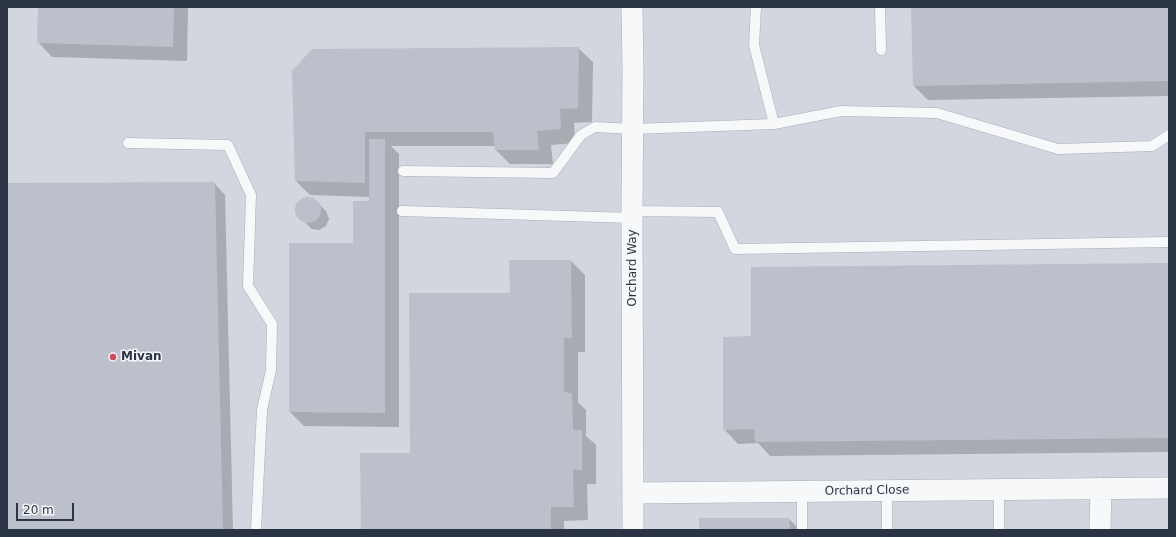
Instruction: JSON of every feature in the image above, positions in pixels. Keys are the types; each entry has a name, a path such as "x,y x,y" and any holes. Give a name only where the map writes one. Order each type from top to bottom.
{"street":[{"name":"Orchard Way","path":"632,7 633,530"},
{"path":"1100,530 1101,488"},
{"name":"Orchard Close","path":"633,493 1169,488"}],"lane":[{"path":"756,7 754,45 774,124"},
{"path":"880,7 881,50"},
{"path":"404,171 553,173 581,135 595,127 633,129 774,124 841,111 937,113 1058,149 1152,146 1169,135"},
{"path":"128,143 228,145 252,195 248,286 272,324 271,370 262,410 256,530"},
{"path":"402,211 632,215 718,212 735,249 1169,242"},
{"path":"887,490 887,530"},
{"path":"999,490 999,530"},
{"path":"802,491 802,530"}],"shaded area":[{"path":"7,7 1169,7 1169,530 7,530"}],"building":[{"path":"38,7 174,7 173,47 37,43"},
{"path":"911,7 1169,7 1169,81 913,86"},
{"path":"579,47 578,108 560,109 561,129 537,131 539,150 495,150 493,132 365,132 365,183 295,181 292,71 312,49"},
{"path":"369,139 385,139 385,413 289,412 289,243 353,243 353,201 369,201"},
{"name":"Mivan","path":"215,182 223,530 7,530 7,183"},
{"path":"308,197 317,201 321,210 317,219 308,223 299,219 295,210 299,201"},
{"path":"509,260 571,260 572,338 564,338 564,391 572,394 573,430 582,430 582,470 573,470 574,507 551,507 551,530 361,530 360,453 410,453 409,293 510,293"},
{"path":"1169,263 1169,438 755,442 754,429 723,430 723,337 751,336 751,267"},
{"path":"699,518 789,518 790,530 699,530"}],"place":[{"name":"Mivan","path":"113,357"}]}
